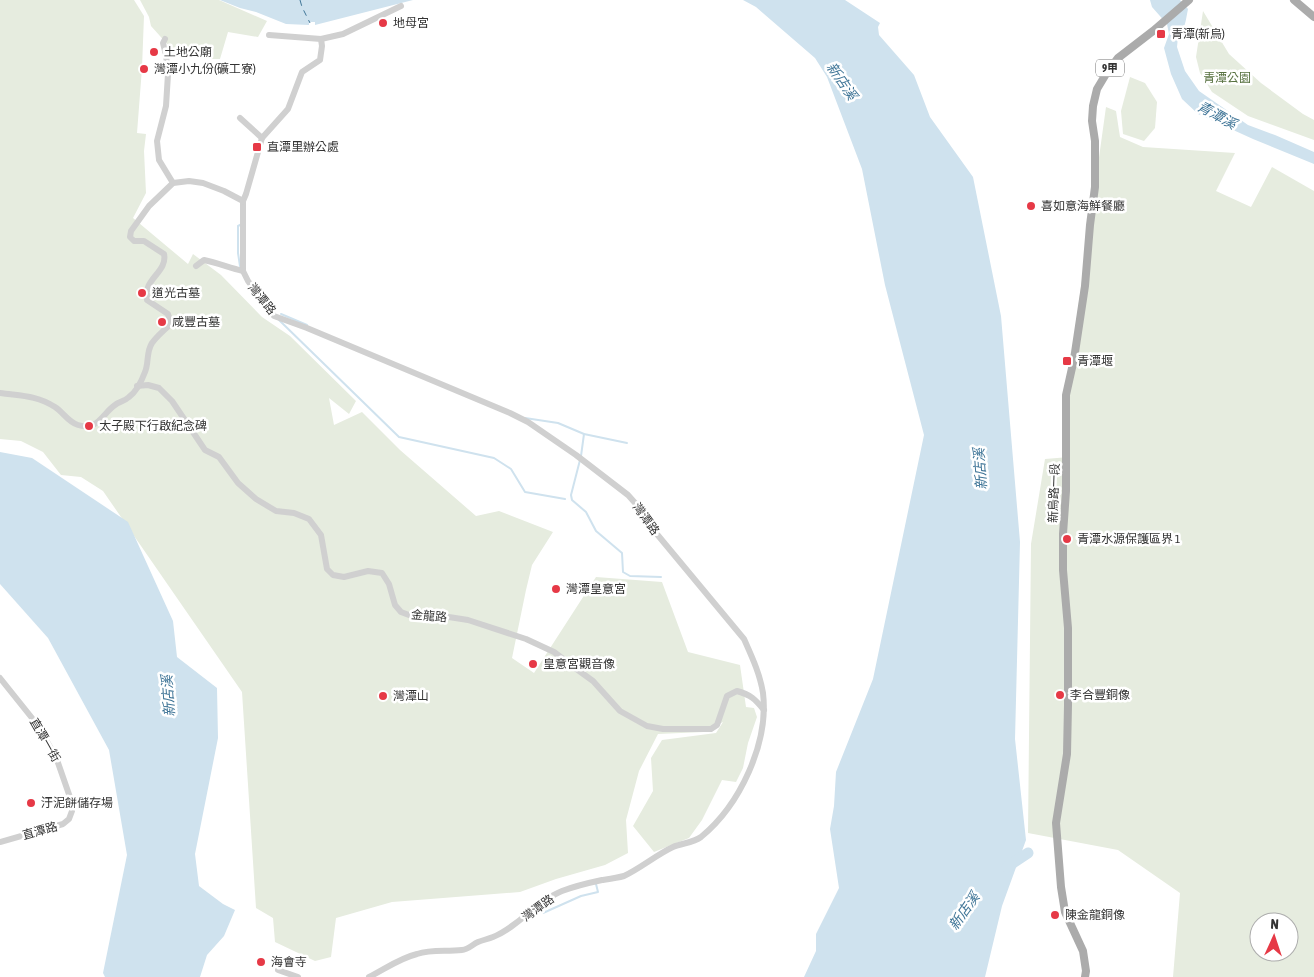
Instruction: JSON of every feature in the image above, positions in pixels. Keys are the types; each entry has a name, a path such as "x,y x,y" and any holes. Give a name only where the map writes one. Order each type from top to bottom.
{"main road":[{"name":"新烏路一段","path":"1085,977 1083,951 1065,912 1056,823 1067,754 1068,628 1063,570 1066,491 1066,395 1074,359 1085,286 1095,187 1093,106 1097,90 1118,58 1189,0"},
{"path":"1294,0 1314,17"}],"street":[{"path":"269,35 321,39 343,34 401,6"},
{"path":"165,39 163,44 168,74 166,106 157,141 159,160 173,184"},
{"name":"灣潭路","path":"321,39 320,60 302,72 288,109 262,138 243,201 244,271 248,281 274,316 490,404 528,422 576,455 628,495 656,533 744,640 760,678 764,710 764,721 749,773 725,812 699,838 675,846 621,877 581,885 560,892 546,899 517,923 494,937 464,950 432,950 415,954 369,977"},
{"path":"240,118 262,138"},
{"path":"0,393 37,397 54,406 70,422 78,425 91,426 97,423 115,405 131,396 146,371 151,344 171,324 168,314 147,300 147,288 164,264 164,254 144,241 134,241 130,237 131,231 149,206 173,184 189,181 203,183 243,201"},
{"path":"196,266 204,260 244,271"},
{"name":"金龍路","path":"137,386 148,385 159,388 172,401 205,450 219,457 238,483 256,499 276,512 294,513 309,519 321,535 326,569 333,575 344,577 368,571 382,573 389,584 395,604 401,612 410,615 468,620 526,639 554,652 593,682 620,711 647,726 663,729 711,729 717,725 727,696 737,691 747,694 756,700 764,710"},
{"name":"直潭一街","path":"0,678 36,723 56,757 69,795 72,811"},
{"name":"直潭路","path":"0,842 63,824 69,819 72,811"},
{"path":"278,970 298,977"}],"green space":[{"path":"0,0 134,0 144,16 137,133 146,134 144,151 146,193 133,218 188,264 193,254 221,275 262,317 290,336 356,401 349,414 329,398 334,425 362,412 400,450 476,516 499,511 553,532 532,565 512,658 534,673 596,577 662,582 688,652 740,665 746,707 754,708 757,717 748,743 743,768 736,782 722,780 702,820 689,838 654,852 633,826 653,791 651,758 662,740 716,733 723,722 704,732 658,734 639,771 626,820 628,853 605,865 520,892 392,902 336,918 331,957 315,961 275,942 273,918 256,908 242,692 103,491 81,477 61,475 43,452 21,441 0,439"},
{"path":"140,0 219,0 267,21 258,37 228,32 220,59 212,59 213,53 190,47 174,58 168,45 151,26 149,17"},
{"name":"青潭公園","path":"1203,11 1229,54 1261,83 1314,120 1314,140 1248,116 1212,92 1200,73 1196,57"},
{"path":"1130,77 1145,83 1157,102 1155,128 1144,141 1123,134 1121,111"},
{"path":"1106,107 1116,111 1120,137 1143,147 1235,153 1216,191 1251,207 1272,167 1314,191 1314,977 1173,977 1180,893 1118,850 1028,833 1031,544 1045,459 1069,457 1067,388"}],"water":[{"path":"220,0 413,0 315,25 315,22 309,22 309,25 286,24"},
{"name":"新店溪","path":"743,0 845,0 880,23 878,27 879,35 914,75 930,117 973,177 1001,316 1020,542 1015,739 1026,840 1002,906 985,977 804,977 816,951 816,934 839,888 830,829 834,806 836,772 873,679 924,435 885,285 862,169 827,77 815,58 756,7"},
{"name":"青潭溪","path":"1150,0 1180,0 1188,9 1184,28 1178,37 1177,47 1185,71 1199,91 1248,125 1314,152 1314,164 1198,114 1182,99 1171,74 1164,48 1169,34 1167,24 1152,7"},
{"name":"新店溪","path":"0,452 32,458 128,522 173,621 177,657 217,688 218,738 195,854 199,886 223,904 235,910 224,936 207,955 200,977 105,977 103,973 127,855 109,750 48,638 0,584"}],"waterway":[{"path":"240,266 238,226 242,224"},
{"path":"281,314 307,325"},
{"path":"279,320 399,437 494,458 511,469 525,492 565,499"},
{"path":"525,418 558,423 584,434 627,443"},
{"path":"581,456 584,434"},
{"path":"580,460 571,495 572,500 586,512 596,531 622,553 623,572 630,576 661,577"},
{"path":"1007,867 1028,853"},
{"path":"540,908 543,913 581,896 598,892 596,884"}],"ferry route":[{"path":"300,0 310,23"}],"place":[{"name":"地母宮","path":"383,23"},
{"name":"青潭(新烏)","path":"1161,34"},
{"name":"土地公廟","path":"154,52"},
{"name":"灣潭小九份(礦工寮)","path":"144,69"},
{"name":"直潭里辦公處","path":"257,147"},
{"name":"喜如意海鮮餐廳","path":"1031,206"},
{"name":"道光古墓","path":"142,293"},
{"name":"咸豐古墓","path":"162,322"},
{"name":"青潭堰","path":"1067,361"},
{"name":"太子殿下行啟紀念碑","path":"89,426"},
{"name":"青潭水源保護區界 1","path":"1067,539"},
{"name":"灣潭皇意宮","path":"556,589"},
{"name":"皇意宮觀音像","path":"533,664"},
{"name":"李合豐銅像","path":"1060,695"},
{"name":"灣潭山","path":"383,696"},
{"name":"汙泥餅儲存場","path":"31,803"},
{"name":"陳金龍銅像","path":"1055,915"},
{"name":"海會寺","path":"261,962"}]}
